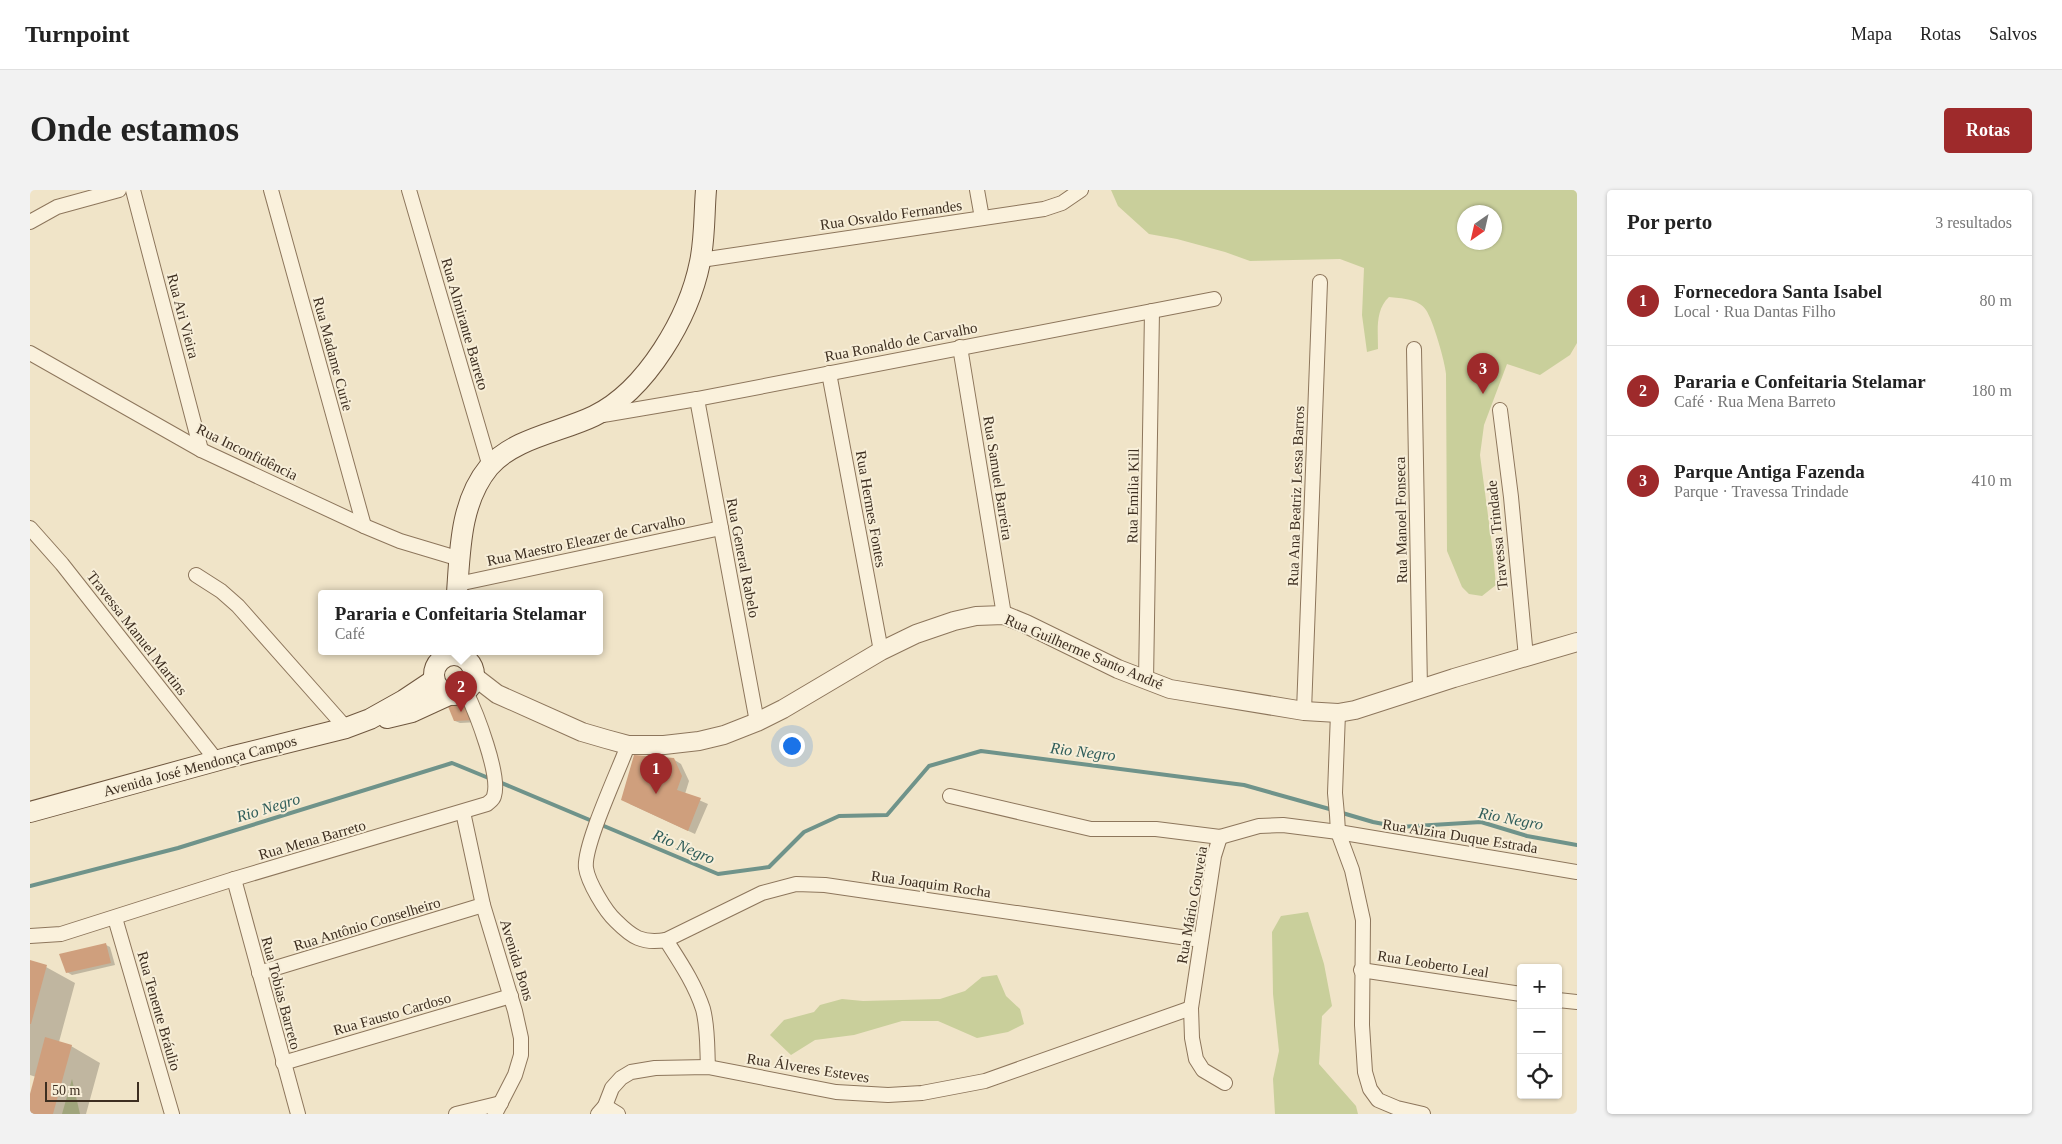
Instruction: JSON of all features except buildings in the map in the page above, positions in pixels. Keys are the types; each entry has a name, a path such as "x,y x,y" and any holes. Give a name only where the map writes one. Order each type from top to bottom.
{"main road":[{"path":"457,588 465,518 471,497 490,467 501,457 524,444 595,416 620,398 644,375 668,342 694,290 701,260 705,192"},
{"path":"452,655 470,662 474,669 465,689 437,687 434,680 435,669 452,655"},
{"name":"Avenida José Mendonça Campos","path":"30,812 217,760 346,728 370,719 434,680"},
{"name":"Avenida José Mendonça Campos","path":"370,719 391,718 412,712 465,689"}],"street":[{"path":"30,222 56,207 119,190"},
{"name":"Rua Ari Vieira","path":"133,190 201,450"},
{"name":"Rua Madame Curie","path":"271,190 364,526"},
{"name":"Rua Almirante Barreto","path":"409,190 490,467"},
{"path":"977,190 982,218"},
{"name":"Rua Osvaldo Fernandes","path":"701,260 1044,208 1062,203 1081,190"},
{"name":"Rua Ana Beatriz Lessa Barros","path":"1304,712 1320,282"},
{"name":"Rua Ronaldo de Carvalho","path":"595,416 697,399 1214,299"},
{"name":"Rua Emília Kill","path":"1146,681 1152,311"},
{"name":"Rua Samuel Barreira","path":"960,348 1004,615"},
{"name":"Rua Manoel Fonseca","path":"1414,349 1420,689"},
{"name":"Rua Inconfidência","path":"30,353 201,450 364,526 400,541 460,559"},
{"name":"Rua Hermes Fontes","path":"830,373 881,651"},
{"name":"Rua General Rabelo","path":"697,399 757,722"},
{"name":"Travessa Trindade","path":"1500,410 1526,658"},
{"name":"Travessa Manuel Martins","path":"30,528 62,564 217,760"},
{"name":"Rua Maestro Eleazer de Carvalho","path":"457,588 721,528"},
{"path":"196,575 238,606 346,728"},
{"name":"Rua Guilherme Santo André","path":"465,689 497,694 582,732 628,745 664,745 699,741 724,735 757,722 784,709 881,651 916,634 954,621 976,616 1004,615 1146,681 1170,688 1304,712 1338,713 1355,710 1577,642"},
{"name":"Rua Mena Barreto","path":"30,936 61,934 234,879 487,804 493,800 495,787 492,766 483,733 465,689"},
{"name":"Rua Leoberto Leal","path":"1338,713 1335,793 1338,832 1352,870 1363,920 1361,970 1517,993"},
{"path":"628,745 586,855 589,880 612,917 631,936 656,942 666,940 693,986 703,1010 707,1032 708,1067"},
{"path":"950,796 1091,829 1156,829 1220,837"},
{"name":"Avenida Bons","path":"463,812 483,905 511,996 521,1038 521,1056 515,1075 498,1108"},
{"name":"Rua Mário Gouveia","path":"1225,1083 1203,1070 1196,1059 1192,1038 1191,1008 1214,856 1220,837 1259,826 1283,826 1338,832"},
{"name":"Rua Alzira Duque Estrada","path":"1338,832 1577,872"},
{"name":"Rua Tobias Barreto","path":"234,879 298,1114"},
{"name":"Rua Joaquim Rocha","path":"666,940 762,893 796,884 825,885 1201,940"},
{"name":"Rua Antônio Conselheiro","path":"259,974 483,905"},
{"name":"Rua Tenente Bráulio","path":"115,918 172,1114"},
{"path":"1361,970 1365,1072 1370,1089 1378,1100 1397,1108 1422,1114"},
{"name":"Rua Fausto Cardoso","path":"283,1063 511,996"},
{"path":"1562,1000 1577,1002"},
{"name":"Rua Álveres Esteves","path":"602,1110 612,1088 621,1078 631,1072 655,1068 708,1067 836,1092 888,1095 922,1093 985,1081 1191,1008"},
{"path":"456,1114 498,1108"},
{"path":"602,1110 618,1114"}],"green space":[{"path":"1111,190 1577,190 1577,343 1570,355 1540,375 1507,364 1484,425 1480,455 1496,585 1482,596 1469,594 1462,587 1447,551 1446,374 1435,331 1429,315 1423,306 1409,300 1389,297 1379,314 1378,349 1367,352 1362,315 1364,268 1340,259 1250,261 1177,239 1149,234 1118,206"},
{"path":"1308,912 1324,964 1332,1006 1322,1016 1319,1064 1356,1106 1358,1114 1275,1114 1273,1079 1279,1051 1273,994 1272,932 1281,916"},
{"path":"997,975 1006,996 1020,1009 1024,1024 1008,1032 977,1038 938,1021 902,1021 854,1035 815,1040 791,1055 770,1035 784,1020 814,1012 820,1005 842,999 863,1001 940,999 965,991 982,977"},
{"path":"72,1079 80,1114 62,1114"}],"waterway":[{"name":"Rio Negro","path":"497,781 718,874 769,867 804,832 839,816 887,815 929,766 981,751 1244,785 1333,810"},
{"name":"Rio Negro","path":"30,886 178,848 452,763 491,779"},
{"name":"Rio Negro","path":"1339,812 1399,827 1481,822 1527,836 1577,845"}],"place":[{"name":"Parque Antiga Fazenda","path":"1483,394"},
{"name":"Pararia e Confeitaria Stelamar","path":"461,712"},
{"name":"Fornecedora Santa Isabel","path":"656,794"}]}
